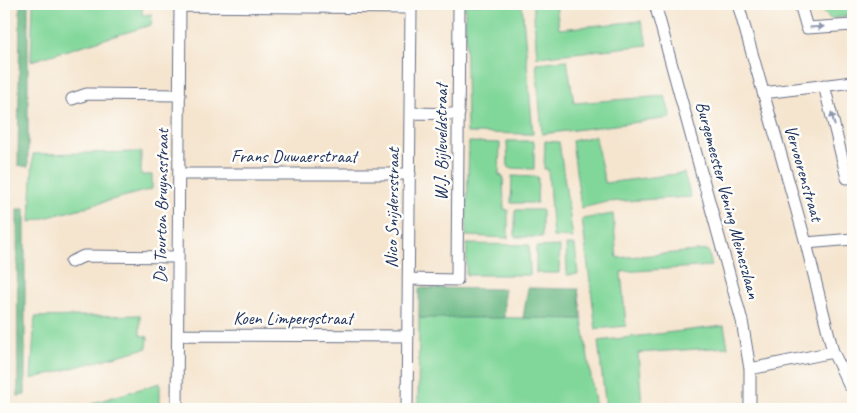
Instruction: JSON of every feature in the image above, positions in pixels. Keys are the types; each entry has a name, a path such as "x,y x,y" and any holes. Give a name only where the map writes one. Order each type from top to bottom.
{"street":[{"name":"W.J. Bijleveldstraat","path":"408,280 457,280 459,4"},
{"name":"Burgemeester Vening Meineszlaan","path":"655,4 742,322 750,369 750,409"},
{"name":"Vervoorenstraat","path":"738,4 806,243 833,352 849,385 853,385"},
{"path":"800,4 807,28 853,25"},
{"path":"180,5 232,5"},
{"name":"De Tourton Bruynsstraat","path":"177,409 180,5"},
{"name":"Nico Snijdersstraat","path":"232,5 411,8 407,409"},
{"path":"763,92 853,82"},
{"path":"824,85 847,178 853,177"},
{"path":"72,99 87,94 180,95"},
{"path":"410,113 459,114"},
{"name":"Frans Duwaerstraat","path":"180,174 410,174"},
{"path":"806,243 853,239"},
{"path":"72,262 84,256 177,257"},
{"name":"Koen Limpergstraat","path":"179,335 408,336"},
{"path":"750,369 833,352"}],"green space":[{"path":"20,4 28,4 28,167 18,165"},
{"path":"33,4 142,4 142,15 152,14 151,25 31,61"},
{"path":"465,4 522,4 533,134 467,133"},
{"path":"533,4 556,4 559,29 641,21 648,45 537,57"},
{"path":"812,4 853,4 853,15 831,19"},
{"path":"567,60 574,103 665,96 671,118 542,134 536,63"},
{"path":"595,136 605,183 684,173 691,197 607,202 581,208 572,141"},
{"path":"507,141 534,141 534,169 508,168"},
{"path":"545,141 559,142 573,238 553,237 548,169 544,169"},
{"path":"469,142 500,143 499,175 503,176 504,209 508,210 508,238 466,236"},
{"path":"141,152 141,175 152,175 152,189 30,222 33,154"},
{"path":"512,176 538,177 537,203 511,203"},
{"path":"17,209 25,209 25,395 18,396"},
{"path":"515,210 542,210 542,237 515,237"},
{"path":"613,214 617,258 708,250 712,266 621,272 626,326 596,329 582,219"},
{"path":"467,244 529,245 530,275 466,275"},
{"path":"566,245 575,245 578,274 567,275"},
{"path":"560,246 559,273 536,273 536,247"},
{"path":"419,288 504,289 504,318 419,318"},
{"path":"528,288 578,289 582,319 523,318"},
{"path":"140,315 140,335 148,337 147,348 31,379 35,317"},
{"path":"419,318 582,319 596,409 418,409"},
{"path":"724,326 728,347 638,353 642,406 606,408 598,341"},
{"path":"160,383 160,409 94,409 93,403"}]}
